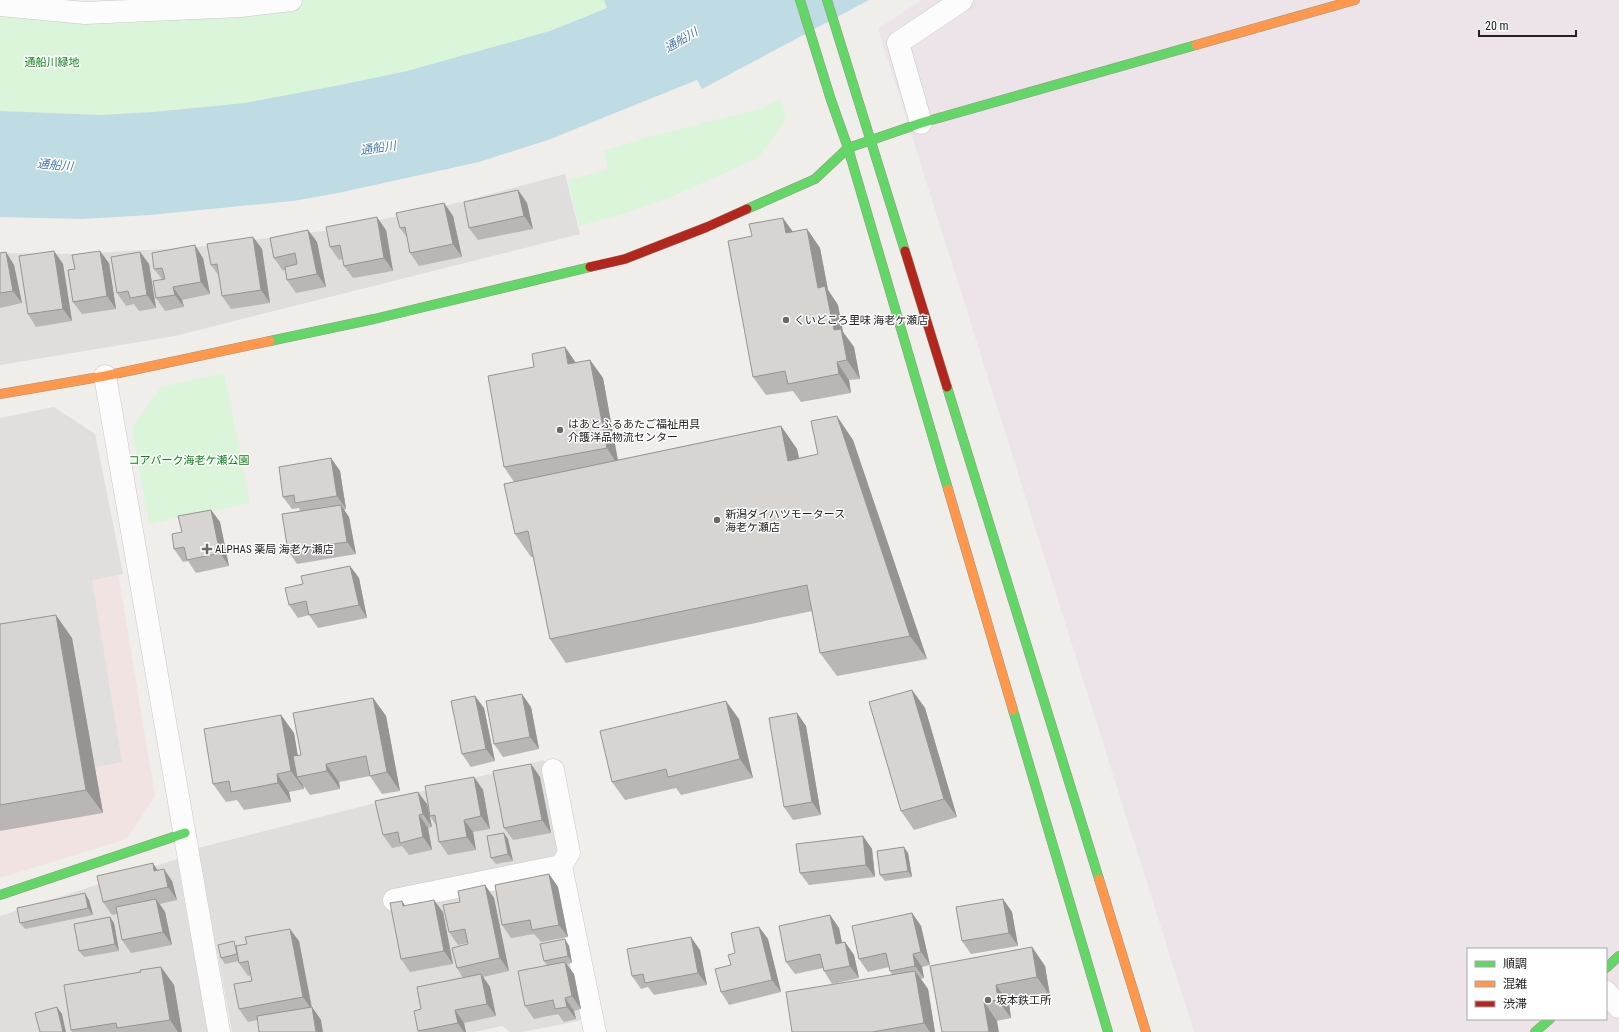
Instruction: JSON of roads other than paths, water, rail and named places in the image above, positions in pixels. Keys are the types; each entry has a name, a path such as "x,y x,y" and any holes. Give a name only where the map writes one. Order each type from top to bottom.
{"street":[{"path":"0,5 85,13 291,0"},
{"path":"800,0 831,100 848,148 1108,1032"},
{"path":"827,0 1146,1032"},
{"path":"921,123 898,43 962,0"},
{"path":"0,394 105,376 374,319 625,259 707,227 815,179 848,148 921,123 1355,0"},
{"path":"105,376 219,1032"},
{"path":"553,770 569,853 561,866 595,1032"},
{"path":"0,894 185,833"},
{"path":"394,900 561,866"},
{"path":"1607,967 1619,956"},
{"path":"1607,993 1619,1007"},
{"path":"1535,1032 1549,1020"}],"water":[{"name":"通船川","path":"604,0 869,0 702,89 697,80 548,140 479,162 338,193 293,201 150,215 82,219 0,217 0,111 100,115 153,112 245,103 407,71 550,31 607,8"}],"place":[{"name":"くいどころ里味 海老ケ瀬店","path":"786,320"},
{"name":"はあとふるあたご福祉用具 介護洋品物流センター","path":"560,430"},
{"name":"新潟ダイハツモータース 海老ケ瀬店","path":"717,520"},
{"name":"ALPHAS 薬局 海老ケ瀬店","path":"207,549"},
{"name":"坂本鉄工所","path":"988,1000"}],"park label":[{"name":"通船川緑地","path":"52,62"},
{"name":"コアパーク海老ケ瀬公園","path":"189,460"}]}
